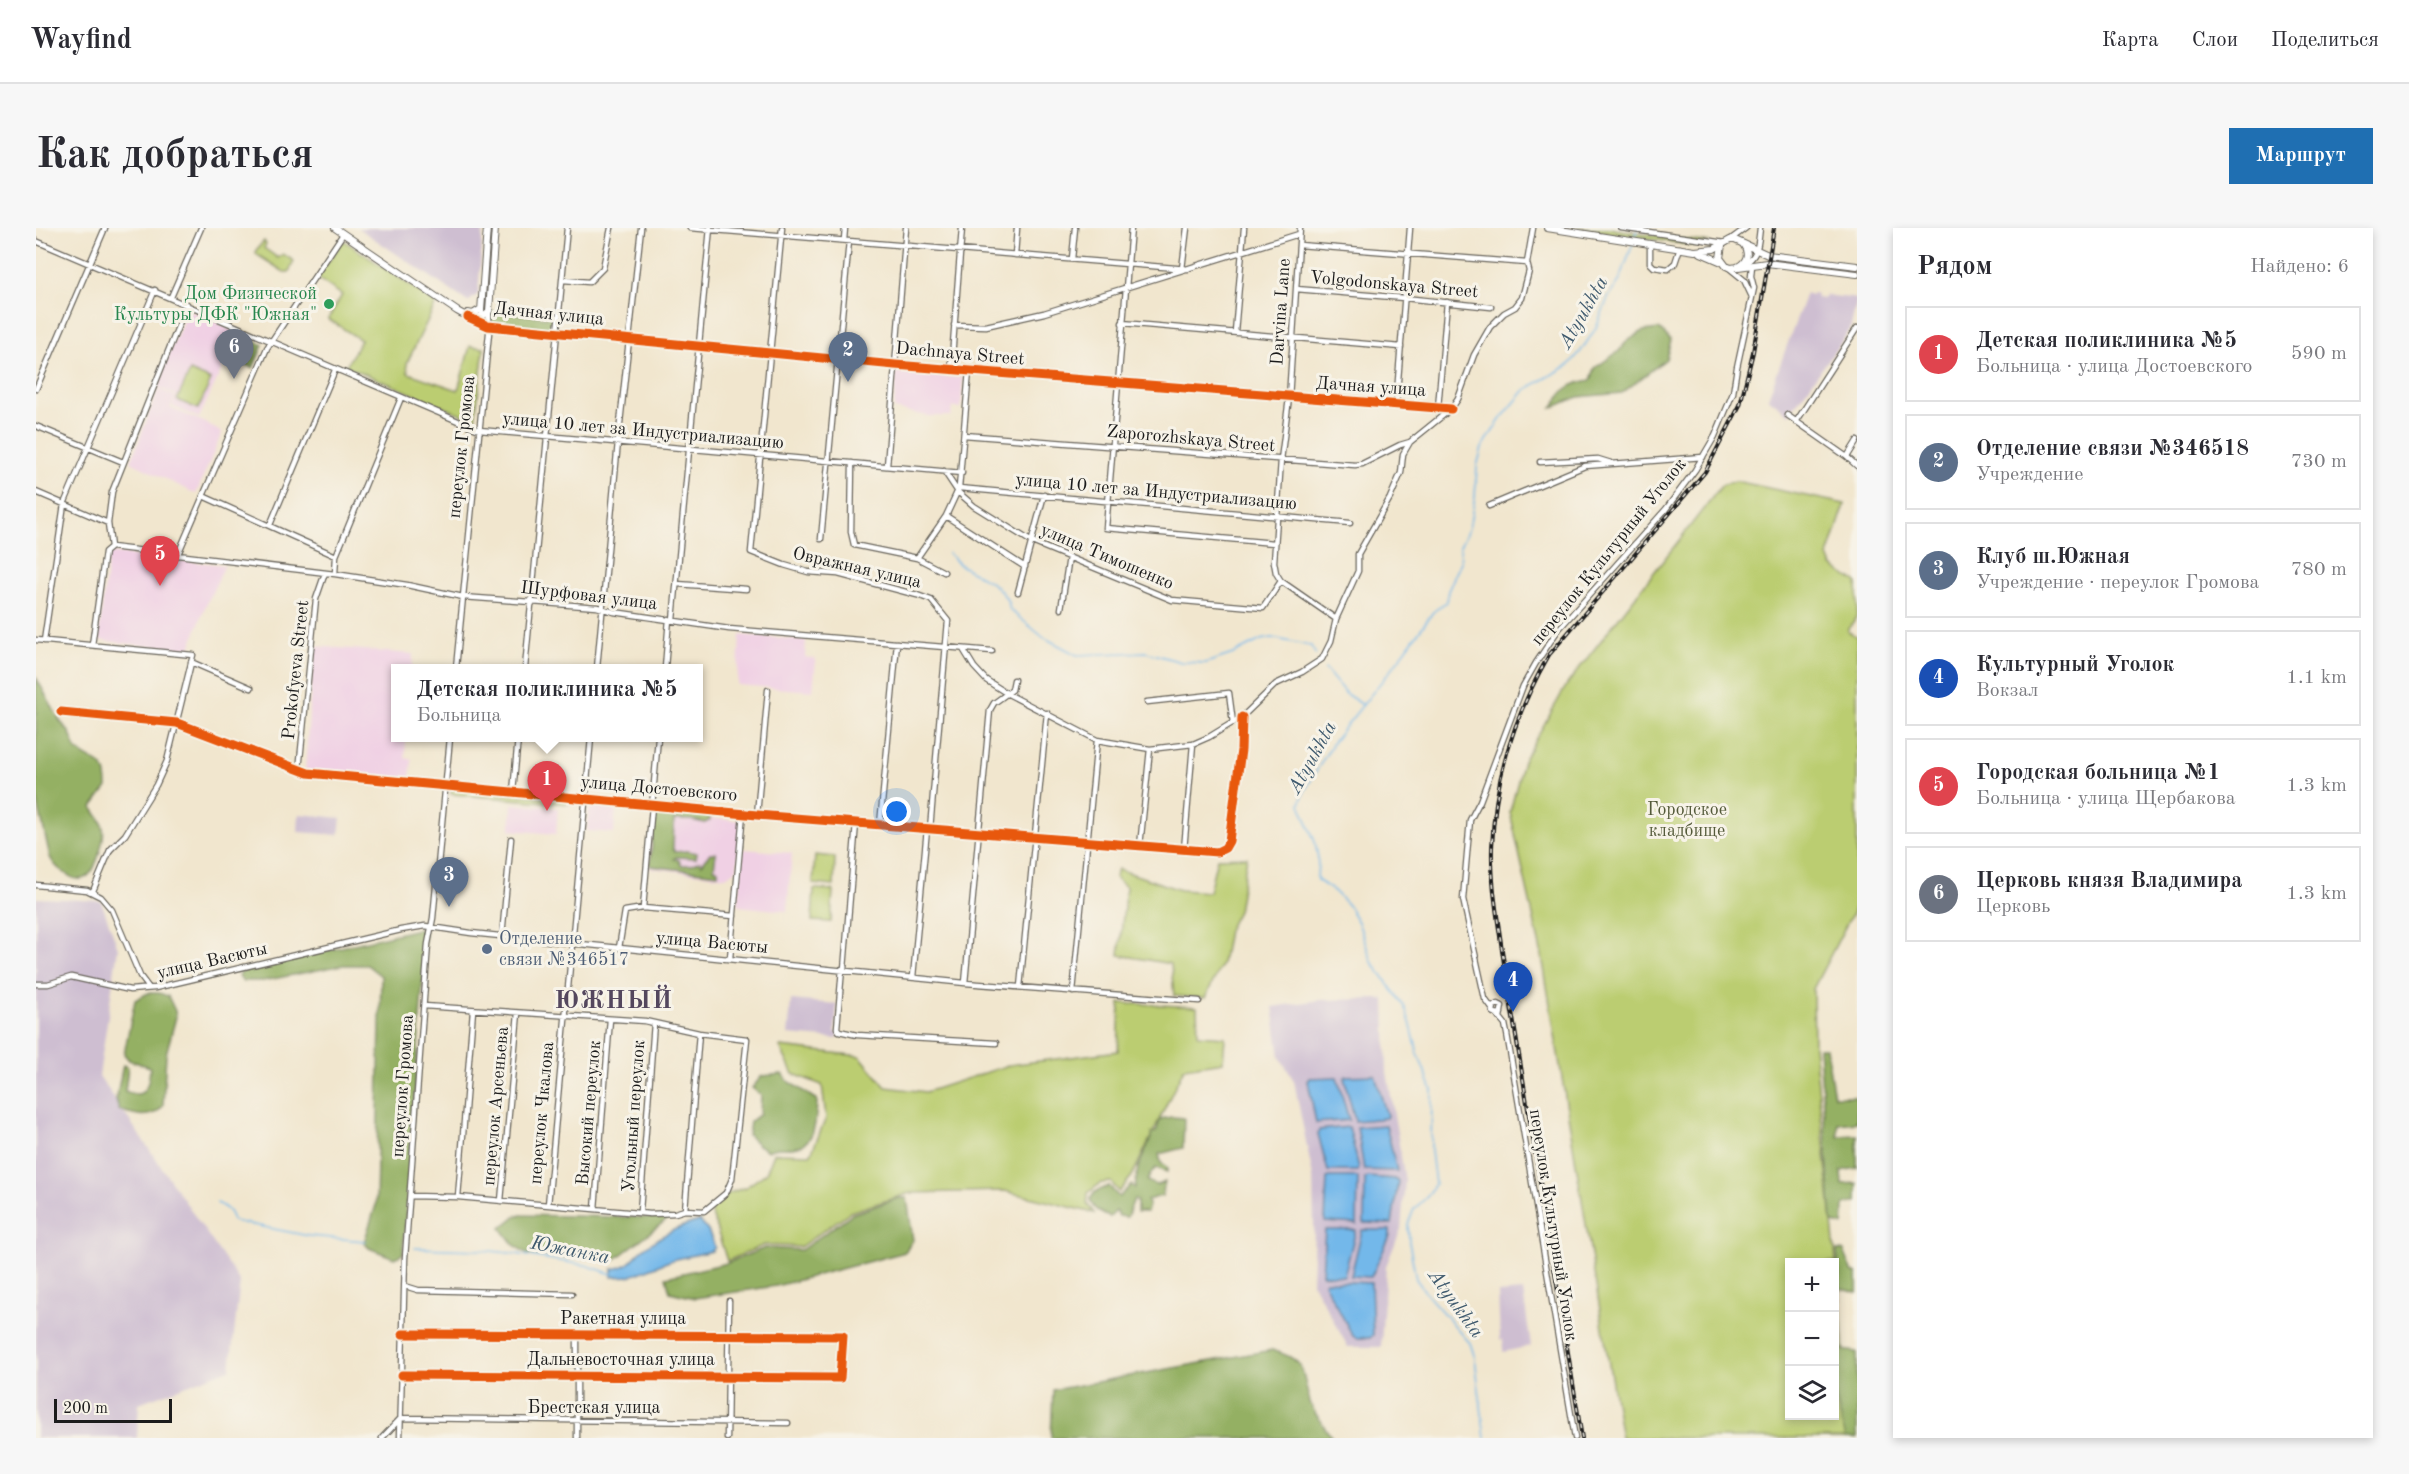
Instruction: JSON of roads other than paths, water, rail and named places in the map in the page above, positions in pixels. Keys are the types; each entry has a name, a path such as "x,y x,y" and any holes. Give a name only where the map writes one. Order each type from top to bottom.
{"main road":[{"name":"Дачная улица","path":"335,228 343,231 468,315"},
{"path":"482,317 487,228"},
{"name":"переулок Громова","path":"489,311 495,228"},
{"path":"1547,228 1695,250 1714,249 1727,242 1740,242 1768,255 1857,267"},
{"path":"1724,264 1719,252 1727,242"},
{"path":"1739,266 1747,256 1747,250 1740,242"},
{"path":"1695,250 1724,264 1739,266 1767,263 1857,274"},
{"path":"468,315 481,309"},
{"path":"468,315 482,317 489,311"}],"street":[{"path":"36,389 105,228"},
{"path":"171,297 201,228"},
{"path":"525,664 567,228"},
{"path":"563,280 589,282 603,268 611,228"},
{"path":"598,664 628,339 641,228"},
{"path":"690,228 1185,269"},
{"path":"759,454 782,228"},
{"path":"821,539 837,359 845,228"},
{"path":"887,466 906,228"},
{"path":"951,369 962,228"},
{"path":"1015,255 1017,228"},
{"path":"1072,260 1075,228"},
{"path":"1131,228 1106,528 1274,543"},
{"path":"1185,269 1186,228"},
{"path":"1235,332 1244,228"},
{"path":"1396,406 1410,228"},
{"path":"1451,409 1458,399 1474,355 1490,327 1504,313 1515,308 1522,298 1529,271 1527,263 1533,228"},
{"path":"1621,228 1727,242 1746,228"},
{"path":"1739,266 1753,258 1757,251 1760,228"},
{"path":"666,664 676,584 710,229"},
{"path":"178,554 271,342 343,231"},
{"path":"954,326 986,326 1044,313 1242,252 1300,231"},
{"name":"Darvina Lane","path":"1281,581 1276,573 1274,543 1289,398 1300,231"},
{"name":"улица 10 лет за Индустриализацию","path":"36,241 479,430 962,473"},
{"path":"1648,243 1650,263 1654,267 1668,269 1675,263 1680,248"},
{"path":"1299,245 1527,263"},
{"path":"1724,264 1748,286 1752,299"},
{"name":"переулок Культурный Уголок","path":"1575,1438 1505,1024 1480,981 1463,899 1470,820 1480,801 1523,686 1558,630 1666,509 1703,458 1731,403 1754,288 1751,276 1752,265"},
{"path":"44,641 64,504 154,290"},
{"name":"Volgodonskaya Street","path":"1296,290 1491,307"},
{"path":"1438,408 1447,302"},
{"path":"92,645 105,552 111,547 108,523 112,492 187,304"},
{"name":"переулок Громова","path":"456,664 489,311"},
{"name":"Дачная улица","path":"468,315 488,327 628,339"},
{"path":"482,317 488,327"},
{"path":"1122,322 1401,347"},
{"path":"1796,422 1857,328"},
{"name":"Dachnaya Street","path":"628,339 895,365 1289,398"},
{"path":"270,525 335,370"},
{"path":"917,558 946,516 958,490 962,473 969,371"},
{"path":"335,574 336,556 401,398"},
{"name":"Дачная улица","path":"1289,398 1451,409"},
{"name":"Zaporozhskaya Street","path":"964,435 1355,465 1410,442 1451,409"},
{"path":"1787,415 1857,466"},
{"path":"36,426 123,462"},
{"path":"1846,457 1857,441"},
{"path":"963,649 974,667 986,680 1008,694 1097,740 1150,749 1194,744 1242,717 1276,684 1302,672 1322,659 1331,641 1336,619 1358,571 1358,554 1390,498 1401,473 1403,454 1410,442"},
{"name":"Овражная улица","path":"759,454 751,552 808,572 838,574 931,600 948,621 947,647"},
{"path":"1489,506 1585,466 1703,458"},
{"path":"1540,462 1598,459 1616,464"},
{"path":"852,463 851,532 854,545 917,558 944,572"},
{"name":"улица Тимошенко","path":"944,471 974,506 1032,542 1179,602 1263,608 1281,581"},
{"name":"улица 10 лет за Индустриализацию","path":"958,490 1044,495 1350,523"},
{"path":"36,492 108,523"},
{"path":"1018,592 1044,495"},
{"path":"203,496 336,556"},
{"path":"946,516 1025,567"},
{"name":"Шурфовая улица","path":"111,547 335,574 408,585 463,597 597,607 729,629 992,651"},
{"path":"1061,609 1069,557"},
{"name":"Prokofyeva Street","path":"299,770 316,598 325,573"},
{"path":"1281,581 1336,619"},
{"path":"676,584 746,589"},
{"path":"36,640 193,655 168,761 125,835 110,850 93,891 36,885"},
{"path":"880,825 897,643"},
{"path":"913,977 947,647"},
{"path":"191,662 251,688"},
{"path":"966,983 990,710 994,703 1012,690 1014,680"},
{"path":"757,815 768,690"},
{"path":"1147,702 1229,693 1233,723"},
{"name":"улица Достоевского","path":"61,712 177,723 299,770 332,776 757,815 1217,852 1226,848 1229,841 1242,717"},
{"path":"1020,987 1047,713"},
{"path":"1073,992 1097,740"},
{"name":"переулок Громова","path":"400,1438 410,1196 424,1006 450,742"},
{"path":"513,792 518,742"},
{"name":"переулок Чкалова","path":"548,1204 591,742"},
{"path":"643,908 658,742"},
{"path":"1184,850 1194,744"},
{"path":"1140,846 1150,749"},
{"path":"730,958 743,813"},
{"path":"856,823 837,1028 839,1031 857,1035 996,1043"},
{"path":"502,936 511,839"},
{"name":"улица Васюты","path":"93,891 112,910 140,976 149,988 192,980 401,930 431,927 966,983 1199,1001"},
{"path":"620,948 625,911 643,908 734,916"},
{"path":"36,984 48,984 71,977 130,990 149,988"},
{"path":"410,1196 458,1197 640,1211 650,1214 675,1213 685,1210 704,1211 726,1192 732,1179 747,1039 699,1033 654,1023 424,1006"},
{"path":"458,1197 472,1010"},
{"name":"переулок Арсеньева","path":"501,1201 518,1013"},
{"name":"Высокий переулок","path":"595,1209 610,1019"},
{"name":"Угольный переулок","path":"640,1211 654,1023"},
{"path":"685,1210 699,1033"},
{"path":"405,1286 418,1290 572,1294"},
{"path":"727,1438 729,1301"},
{"name":"Ракетная улица","path":"403,1334 843,1336 840,1378"},
{"path":"577,1335 577,1438"},
{"name":"Дальневосточная улица","path":"402,1375 840,1378"},
{"path":"381,1438 401,1418"},
{"name":"Брестская улица","path":"401,1418 788,1423"}],"water":[{"path":"1375,1075 1387,1116 1386,1118 1355,1121 1344,1078"},
{"path":"1337,1077 1349,1120 1316,1123 1308,1081 1310,1078"},
{"path":"1386,1125 1397,1171 1364,1170 1357,1127"},
{"path":"1349,1127 1358,1171 1328,1171 1318,1134 1319,1130"},
{"path":"1358,1177 1357,1224 1325,1222 1327,1178"},
{"path":"1365,1178 1398,1181 1392,1224 1364,1223"},
{"path":"700,1221 708,1231 715,1247 712,1251 672,1260 631,1276 612,1277 612,1269 629,1263 659,1238"},
{"path":"1325,1230 1356,1230 1344,1276 1322,1274"},
{"path":"1362,1230 1390,1230 1390,1236 1371,1277 1351,1276"},
{"path":"1326,1281 1371,1283 1373,1335 1370,1338 1353,1336 1324,1283"}],"waterway":[{"name":"Atyukhta","path":"1634,239 1638,228"},
{"name":"Atyukhta","path":"1485,1438 1475,1358 1470,1343 1416,1279 1409,1242 1408,1224 1414,1209 1427,1197 1435,1184 1431,1151 1432,1090 1418,1054 1404,1006 1372,962 1358,922 1347,904 1334,891 1317,880 1318,858 1315,842 1300,804 1304,792 1334,741 1397,662 1433,612 1446,602 1448,591 1461,562 1460,546 1469,528 1475,497 1477,466 1482,448 1500,420 1525,390 1569,365 1581,351 1596,328 1608,298 1620,280 1633,243"},
{"path":"948,553 960,565 998,588 1008,601 1010,610 1043,637 1077,655 1146,652 1181,662 1206,663 1233,654 1261,640 1272,638 1311,646 1316,655"},
{"path":"1325,669 1346,694 1363,705"},
{"name":"Южанка","path":"217,1203 227,1210 233,1221 309,1236 365,1241"},
{"name":"Южанка","path":"415,1248 510,1253 585,1265 612,1274"}],"railway":[{"path":"1582,1438 1497,916 1492,862 1497,797 1508,748 1526,700 1549,655 1705,472 1740,405 1753,352 1774,228"}],"place":[{"name":"Дом Физической Культуры ДФК \"Южная\"","path":"329,304"},
{"name":"Церковь князя Владимира","path":"234,379"},
{"name":"Отделение связи №346518","path":"848,382"},
{"name":"Городская больница №1","path":"160,586"},
{"name":"Детская поликлиника №5","path":"547,811"},
{"name":"Клуб ш.Южная","path":"449,907"},
{"name":"Отделение связи №346517","path":"487,949"},
{"name":"Культурный Уголок","path":"1513,1012"}],"district":[{"name":"ЮЖНЫЙ","path":"614,1002"}],"park label":[{"name":"Городское кладбище","path":"1687,820"}]}
